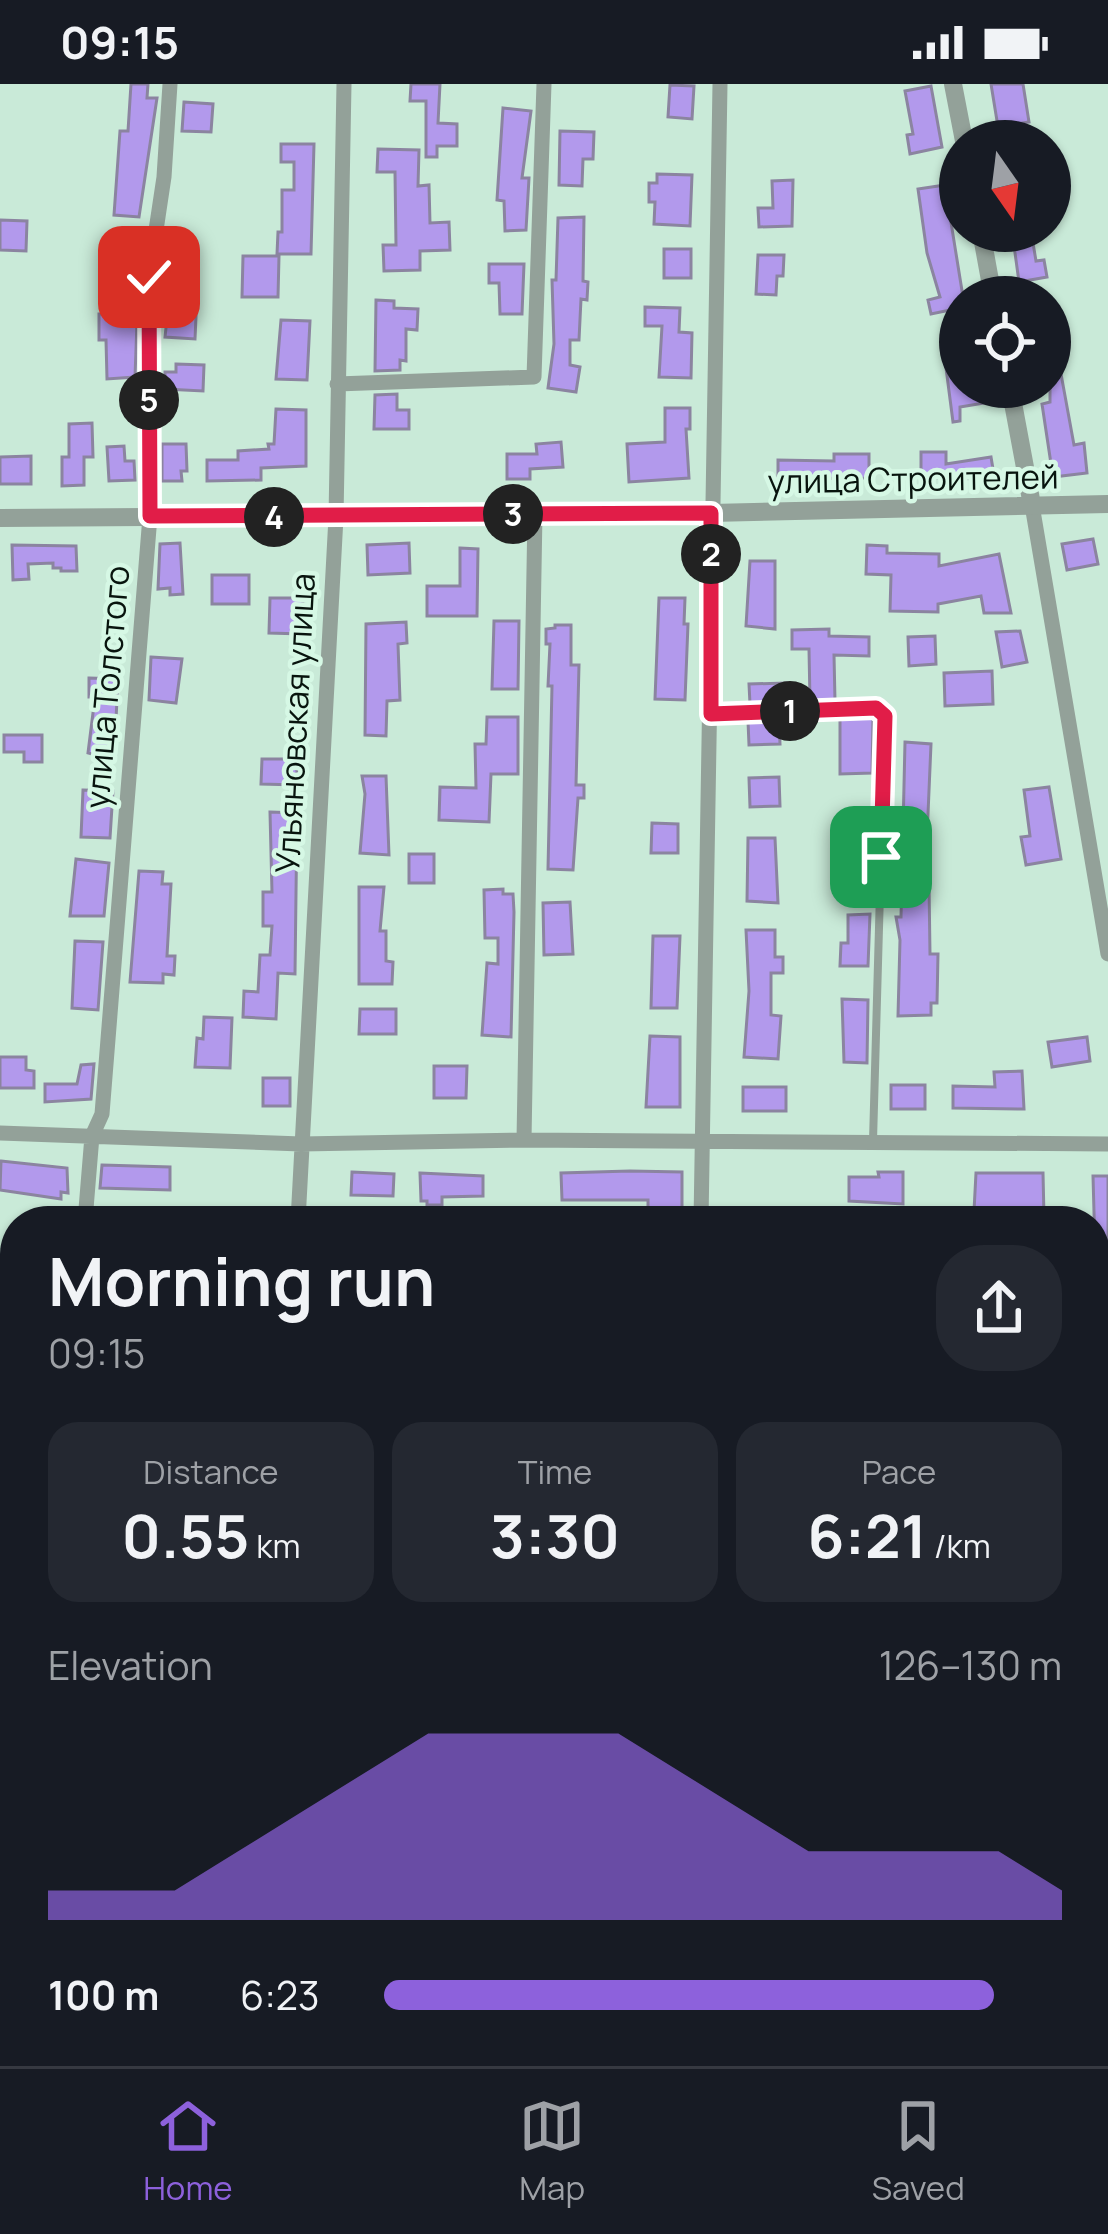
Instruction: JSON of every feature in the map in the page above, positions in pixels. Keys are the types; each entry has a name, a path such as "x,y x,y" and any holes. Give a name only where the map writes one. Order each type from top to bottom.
{"street":[{"name":"улица Толстого","path":"86,1206 92,1136 102,1114 150,516 149,277 164,178 170,84"},
{"name":"Ульяновская улица","path":"299,1206 336,517 344,84"},
{"path":"337,384 534,377 544,84"},
{"path":"702,1206 720,84"},
{"path":"953,84 960,120"},
{"path":"1014,408 1108,954"},
{"name":"улица Строителей","path":"0,518 711,513 1108,504"},
{"path":"524,1140 535,513"},
{"path":"0,1133 301,1144 524,1140 1108,1144"}],"lane":[{"path":"711,714 876,708 885,716 873,1141"}],"building":[{"path":"131,84 148,84 147,98 157,98 139,217 114,215 120,131 128,131"},
{"path":"411,84 440,84 438,123 457,124 457,146 437,146 437,157 426,157 426,101 410,101"},
{"path":"991,84 1023,84 1029,120 997,120"},
{"path":"670,85 694,86 692,119 668,117"},
{"path":"931,86 939,148 910,154 907,135 913,134 905,91"},
{"path":"184,102 213,104 211,132 182,131"},
{"path":"503,108 531,111 522,178 529,178 526,230 505,231 504,201 497,200"},
{"path":"560,131 594,132 593,159 583,159 582,186 559,185"},
{"path":"281,144 314,144 311,254 277,254 282,190 294,190 294,162 281,162"},
{"path":"378,149 419,150 418,186 429,185 430,223 449,222 450,250 420,251 420,270 384,271 383,245 396,245 395,172 377,172"},
{"path":"657,174 692,175 690,226 654,224 655,202 649,202 649,183 657,183"},
{"path":"793,180 792,226 759,227 758,208 773,208 772,181"},
{"path":"939,186 939,252 956,252 960,276 939,276 939,294 927,253 918,189"},
{"path":"584,217 587,300 581,299 579,340 570,340 570,365 580,367 576,392 548,388 554,344 552,280 556,280 558,218"},
{"path":"0,220 27,221 26,251 0,250"},
{"path":"111,239 140,241 135,377 107,379 106,340 99,340 99,314 107,314"},
{"path":"664,249 691,249 691,278 664,278"},
{"path":"1015,252 1034,252 1036,261 1044,260 1047,276 1018,276"},
{"path":"758,255 784,255 776,295 756,294"},
{"path":"243,256 279,256 278,297 242,297"},
{"path":"489,264 524,264 522,314 500,314 499,283 489,283"},
{"path":"172,272 198,272 195,339 165,337"},
{"path":"939,297 939,312 931,314 928,300"},
{"path":"376,300 394,301 394,308 418,309 417,330 406,329 406,361 400,360 400,370 375,371"},
{"path":"645,307 680,308 679,332 692,333 691,378 659,377 662,326 645,326"},
{"path":"281,320 310,321 307,380 276,379"},
{"path":"176,364 204,365 203,391 165,389 165,372 176,372"},
{"path":"397,394 397,410 409,410 409,429 374,429 375,395"},
{"path":"665,408 690,408 690,429 686,429 689,478 629,482 627,444 665,442"},
{"path":"951,408 960,408 960,421 953,422"},
{"path":"1043,408 1067,408 1074,445 1084,443 1087,473 1053,477"},
{"path":"276,409 306,410 306,466 261,468 261,480 207,481 207,460 238,460 238,451 269,449 268,444 274,444"},
{"path":"92,423 93,457 84,457 84,485 62,486 62,457 69,457 69,424"},
{"path":"561,442 563,467 530,469 530,479 507,479 507,454 537,454 536,444"},
{"path":"162,444 186,444 187,471 181,471 182,481 162,481"},
{"path":"124,446 125,461 134,461 135,480 109,481 107,447"},
{"path":"921,452 946,452 946,464 991,457 994,475 921,477"},
{"path":"834,454 869,454 869,478 778,479 778,460 834,461"},
{"path":"31,456 31,484 0,484 0,457"},
{"path":"1093,539 1098,564 1067,570 1062,544"},
{"path":"180,543 183,594 170,595 170,588 158,589 160,544"},
{"path":"409,543 410,573 368,575 367,545"},
{"path":"12,545 76,546 77,571 61,571 53,563 28,564 29,579 13,580"},
{"path":"867,545 887,546 887,553 939,554 939,566 999,554 1011,613 984,613 981,596 938,604 938,612 890,611 891,575 866,574"},
{"path":"460,548 478,549 477,616 427,616 427,586 460,586"},
{"path":"750,561 775,561 775,629 746,626"},
{"path":"212,575 249,575 249,604 212,604"},
{"path":"270,598 303,598 302,634 269,633"},
{"path":"659,598 685,598 685,700 655,699"},
{"path":"494,621 519,621 518,689 492,689"},
{"path":"406,622 407,643 398,644 400,700 387,701 386,736 365,735 366,624"},
{"path":"571,625 571,665 579,665 576,785 584,785 584,798 578,798 573,870 548,869 552,686 548,686 546,629"},
{"path":"829,629 829,636 869,637 869,656 834,655 835,701 810,701 809,649 792,649 792,630"},
{"path":"1020,631 1027,662 1002,667 996,632"},
{"path":"935,636 936,664 909,666 908,637"},
{"path":"151,657 182,659 176,703 149,700"},
{"path":"992,671 993,704 945,706 944,673"},
{"path":"89,678 118,679 114,760 88,753 95,697 89,697"},
{"path":"786,683 787,703 750,704 749,684"},
{"path":"487,717 518,717 518,774 491,774 489,822 439,820 440,787 476,788 475,744 486,744"},
{"path":"873,717 872,773 840,774 840,718"},
{"path":"779,720 780,744 749,745 748,721"},
{"path":"4,735 42,735 42,762 24,762 24,752 4,752"},
{"path":"905,742 931,744 925,884 929,884 930,954 938,954 937,1003 931,1003 931,1015 898,1016 896,917 901,917"},
{"path":"262,759 297,759 297,785 261,784"},
{"path":"362,776 386,776 389,855 360,853"},
{"path":"779,777 780,806 750,807 749,778"},
{"path":"1049,787 1061,859 1026,865 1021,837 1030,836 1024,790"},
{"path":"83,790 113,791 110,838 81,837"},
{"path":"270,812 297,813 295,974 278,973 276,1019 243,1017 244,991 258,992 260,955 270,955 272,926 263,926 263,892 272,892"},
{"path":"652,823 678,824 678,853 651,853"},
{"path":"748,838 775,838 778,903 747,901"},
{"path":"409,854 434,854 434,883 409,883"},
{"path":"76,859 109,863 104,916 70,916"},
{"path":"139,871 163,872 162,884 171,884 167,956 175,956 174,975 163,974 163,983 130,982"},
{"path":"359,887 384,887 380,931 386,931 392,984 359,984"},
{"path":"503,889 503,894 513,894 514,912 511,1037 482,1035 487,963 498,964 498,938 485,938 484,890"},
{"path":"570,902 573,954 544,955 543,903"},
{"path":"870,914 868,966 840,966 841,943 848,943 848,915"},
{"path":"746,930 775,930 775,957 783,957 783,973 771,973 771,1015 781,1016 778,1059 744,1057 749,991"},
{"path":"653,936 680,936 677,1008 651,1008"},
{"path":"75,941 103,942 98,1010 72,1008"},
{"path":"842,999 868,1000 867,1063 844,1062"},
{"path":"360,1009 396,1009 396,1034 359,1034"},
{"path":"204,1017 232,1018 230,1068 195,1067"},
{"path":"650,1036 680,1037 680,1107 646,1107"},
{"path":"1087,1037 1090,1061 1052,1067 1048,1042"},
{"path":"0,1057 26,1057 26,1070 34,1071 34,1088 0,1088"},
{"path":"94,1064 91,1099 45,1102 45,1084 77,1084 81,1065"},
{"path":"434,1066 467,1066 466,1098 434,1098"},
{"path":"1022,1071 1024,1109 953,1108 953,1086 995,1087 994,1072"},
{"path":"263,1078 290,1078 290,1106 263,1106"},
{"path":"891,1085 925,1085 925,1109 891,1109"},
{"path":"743,1087 786,1087 786,1111 743,1111"},
{"path":"1,1161 67,1168 68,1193 61,1192 61,1199 0,1190"},
{"path":"102,1165 170,1167 170,1190 100,1188"},
{"path":"352,1172 394,1174 393,1196 351,1195"},
{"path":"682,1172 682,1206 648,1206 648,1200 562,1200 561,1173"},
{"path":"878,1172 903,1172 903,1204 849,1201 849,1177 879,1177"},
{"path":"420,1173 483,1176 483,1196 442,1197 442,1205 427,1205 421,1201"},
{"path":"976,1173 1043,1173 1044,1206 974,1206"},
{"path":"1093,1176 1108,1176 1108,1206 1094,1206"}],"route":[{"path":"149,277 150,516 711,513 711,714 876,708 885,716 881,857"}]}
